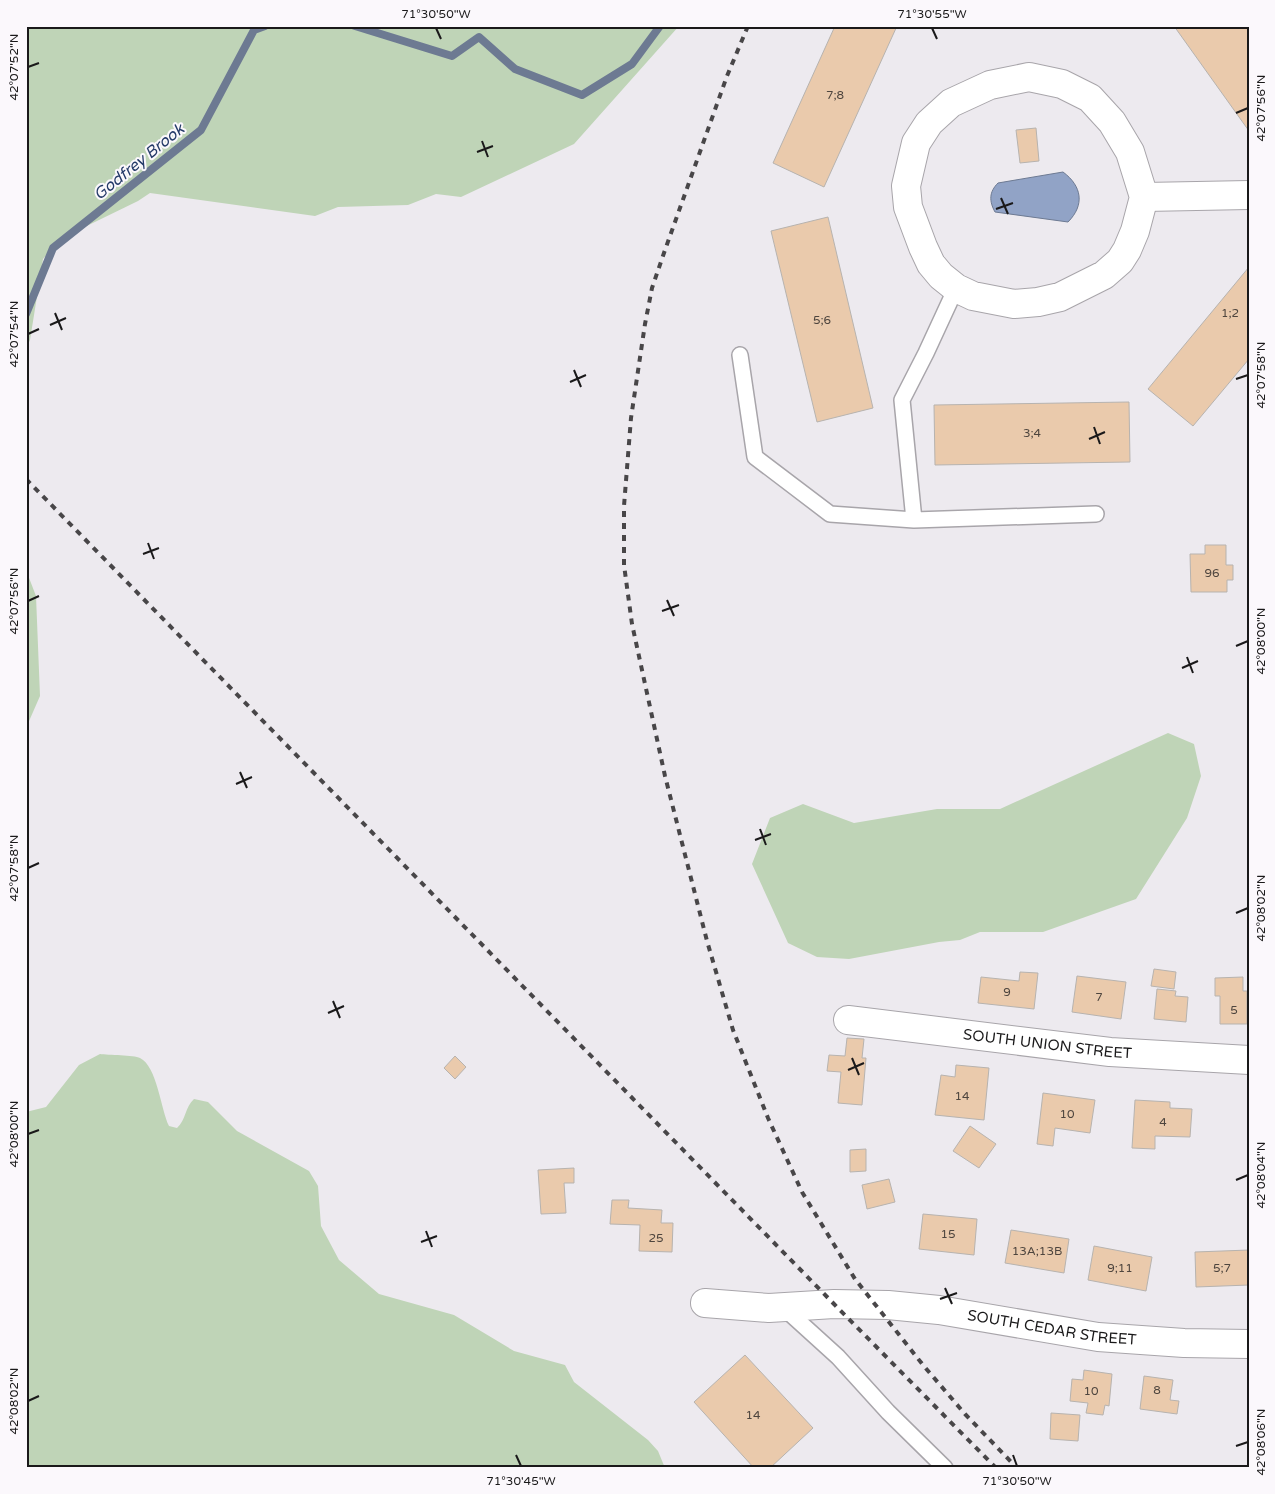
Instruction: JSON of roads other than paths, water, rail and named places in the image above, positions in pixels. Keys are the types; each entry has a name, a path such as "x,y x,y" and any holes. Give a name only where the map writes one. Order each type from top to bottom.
{"street":[{"path":"1029,77 1062,84 1090,98 1112,122 1130,152 1144,197 1135,231 1127,250 1120,261 1104,275 1060,297 1038,302 1014,304 972,296 956,288 941,276 931,264 908,207 906,186 916,143 929,123 951,103 990,86 1029,77"},
{"path":"1144,197 1249,195"},
{"name":"SOUTH UNION STREET","path":"848,1020 1110,1052 1249,1060"},
{"name":"SOUTH CEDAR STREET","path":"705,1303 739,1307 784,1308 834,1304 903,1306 939,1310 1098,1337 1184,1343 1249,1344"}],"lane":[{"path":"914,520 902,400 926,354 956,288"},
{"path":"740,355 755,457 830,514 914,520 1096,514"},
{"path":"784,1308 838,1358 888,1412 945,1468"}],"water":[{"path":"1063,172 1074,183 1079,196 1077,209 1068,222 995,212 991,197 998,183"}],"waterway":[{"name":"Godfrey Brook","path":"26,314 53,248 201,130 254,30 265,26"},
{"name":"Godfrey Brook","path":"355,26 452,56 479,37 515,69 582,95 632,64 660,26"}],"railway":[{"path":"748,26 727,76 665,250 652,288 645,324 631,418 624,506 624,565 632,624 665,776 707,941 733,1030 768,1118 802,1192 855,1279 923,1365 965,1414 1017,1468"},
{"path":"26,479 996,1468"}]}
